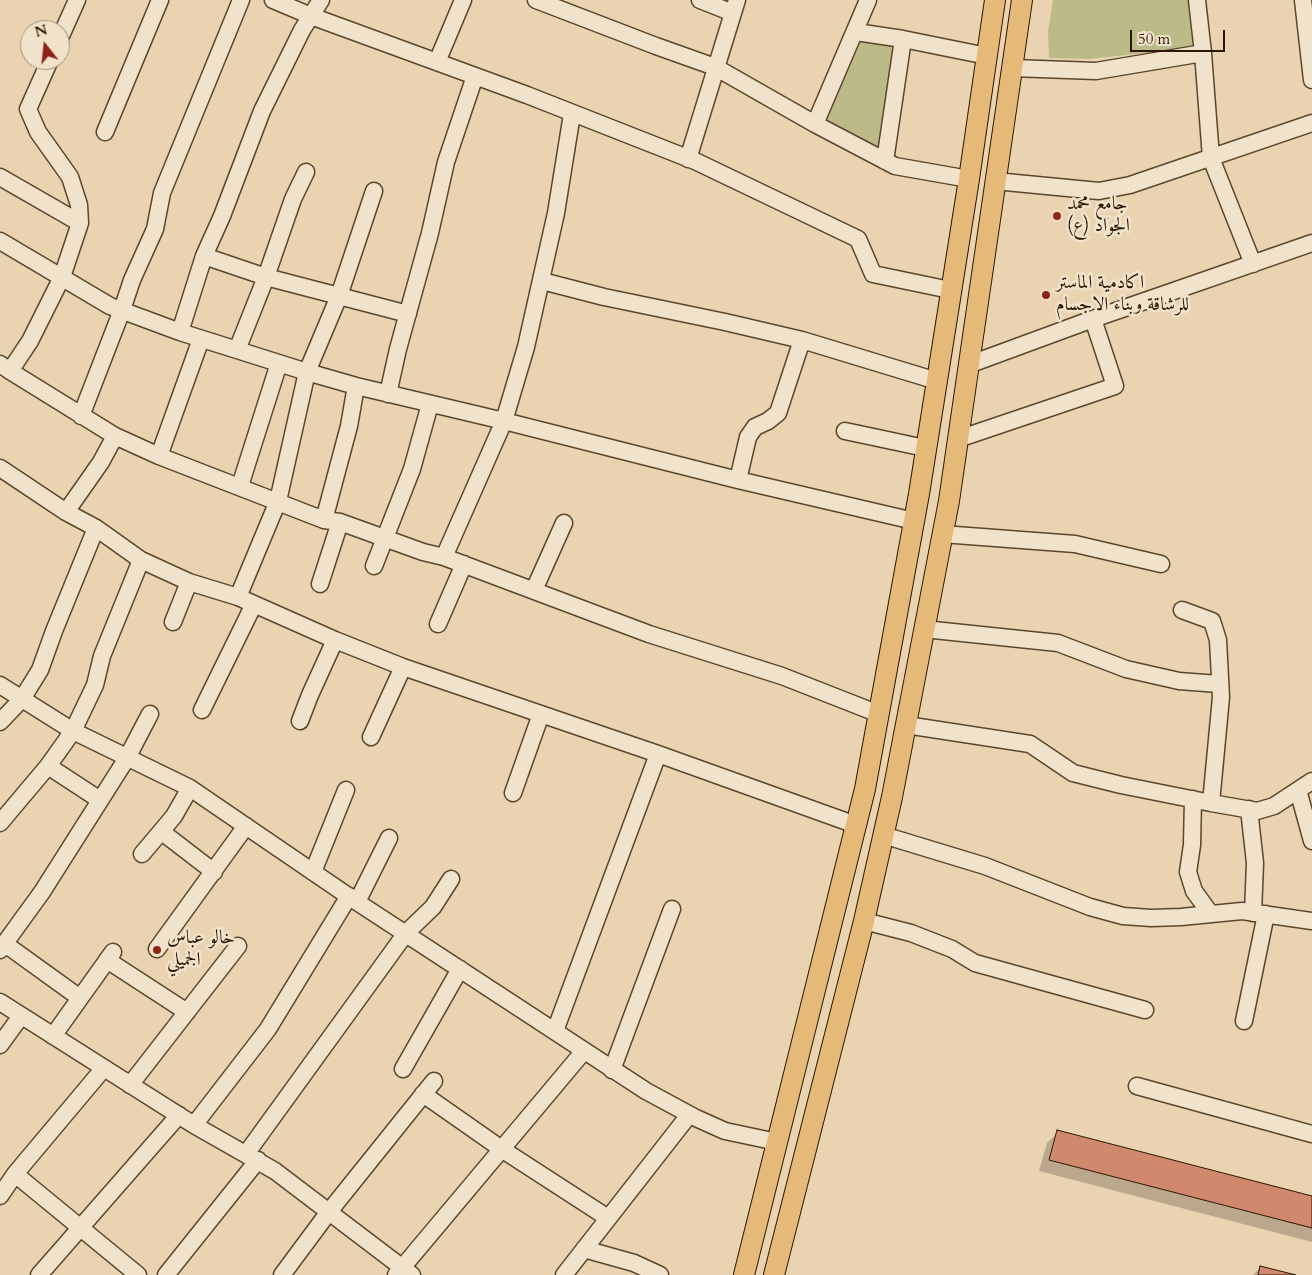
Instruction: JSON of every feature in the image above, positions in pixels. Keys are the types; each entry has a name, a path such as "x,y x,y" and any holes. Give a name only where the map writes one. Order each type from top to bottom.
{"main road":[{"path":"744,1275 865,789 914,521 969,179 995,0"},
{"path":"774,1275 864,921 906,725 958,439 1022,0"},
{"path":"969,179 995,181"},
{"path":"940,359 968,365"}],"street":[{"path":"68,20 77,0"},
{"path":"105,132 160,0"},
{"path":"81,416 132,280 155,229 162,193 241,0"},
{"path":"272,0 688,159 858,239 873,274 950,290"},
{"path":"180,332 204,256 222,216 262,111 321,0"},
{"path":"437,62 464,0"},
{"path":"536,0 715,67 815,124 895,166 969,179"},
{"path":"688,159 735,6 700,0"},
{"path":"815,124 856,32 868,0"},
{"path":"1197,0 1211,158 1253,264"},
{"path":"1303,0 1312,80"},
{"path":"856,32 903,39 987,56"},
{"path":"885,161 903,39"},
{"path":"1012,68 1096,71 1203,53"},
{"path":"46,70 28,109 38,132 70,177 79,205 80,223 62,277 30,341 5,367 115,436 159,456 332,521 464,564 649,634 782,676 879,714"},
{"path":"388,394 446,162 475,76"},
{"path":"444,557 504,420 526,347 556,213 572,114"},
{"path":"995,181 1099,191 1130,185 1312,123"},
{"path":"237,350 266,277 293,199 306,172"},
{"path":"0,176 80,223"},
{"path":"238,597 278,501 307,372 339,296 374,192"},
{"path":"0,241 110,306 180,332 307,372 356,386 504,420 738,480 914,521"},
{"path":"968,365 1093,319 1312,243"},
{"path":"204,256 266,277 408,314"},
{"path":"542,281 604,297 802,340 937,381"},
{"path":"958,439 1115,386 1093,319"},
{"path":"159,456 201,339"},
{"path":"738,480 748,437 756,427 778,413 802,340"},
{"path":"240,486 279,363"},
{"path":"320,584 356,386"},
{"path":"374,566 412,469 430,404"},
{"path":"845,431 925,448"},
{"path":"66,512 115,436"},
{"path":"0,468 66,512 96,528 141,560 189,582 238,597 335,640 403,667 658,754 856,825"},
{"path":"534,590 564,523"},
{"path":"0,722 22,699 40,670 96,528"},
{"path":"942,534 1075,544 1160,564"},
{"path":"0,823 48,766 74,731 95,685 102,656 141,560"},
{"path":"438,624 464,564"},
{"path":"173,622 189,582"},
{"path":"202,710 254,604"},
{"path":"1182,610 1212,621 1218,640 1221,697 1211,803"},
{"path":"924,629 1058,643 1126,669 1179,681 1219,684"},
{"path":"300,721 335,640"},
{"path":"371,737 403,667"},
{"path":"0,686 74,731 190,788 353,899 612,1070 689,1114 725,1131 777,1142"},
{"path":"80,998 2,947 42,892 126,758 150,714"},
{"path":"513,793 541,714"},
{"path":"906,725 1030,744 1074,773 1193,800 1257,811 1274,806 1312,781"},
{"path":"555,1031 658,754"},
{"path":"48,766 100,800"},
{"path":"142,854 162,832 180,807 190,788"},
{"path":"313,872 346,790"},
{"path":"1298,790 1312,841"},
{"path":"1193,800 1192,845 1188,872 1194,891 1210,913"},
{"path":"1244,1021 1259,914 1249,809"},
{"path":"157,949 246,826"},
{"path":"162,832 214,872"},
{"path":"883,835 985,866 1090,907 1123,916 1174,917 1242,911 1312,921"},
{"path":"194,1125 268,1028 353,899 389,838"},
{"path":"166,1275 252,1157 406,933 433,907 451,879"},
{"path":"612,1070 672,909"},
{"path":"864,921 911,933 952,949 975,963 1145,1010"},
{"path":"130,1085 238,946"},
{"path":"53,1036 110,956 187,1012"},
{"path":"403,1069 460,969"},
{"path":"0,1002 194,1125 276,1171 403,1272 456,1202 503,1150 584,1051"},
{"path":"0,1045 21,1016"},
{"path":"0,1196 15,1174 104,1068"},
{"path":"282,1275 328,1212 434,1081"},
{"path":"1137,1086 1312,1134"},
{"path":"423,1094 503,1150 608,1218"},
{"path":"564,1275 689,1114"},
{"path":"40,1275 179,1115"},
{"path":"15,1174 138,1275"},
{"path":"584,1249 634,1263 660,1275"}],"shaded area":[{"path":"1053,0 1190,0 1194,48 1089,59 1049,58 1048,32"},
{"path":"858,36 899,43 884,157 823,122"}],"building":[{"path":"1057,1130 1312,1196 1312,1228 1049,1160"},
{"path":"1260,1266 1296,1275 1258,1275"}],"place":[{"name":"جامع محمد الجواد (ع)","path":"1057,216"},
{"name":"اكادمية الماستر للرشاقة وبناء الاجسام","path":"1046,295"},
{"name":"خالو عباس الجميلي","path":"157,950"}]}
